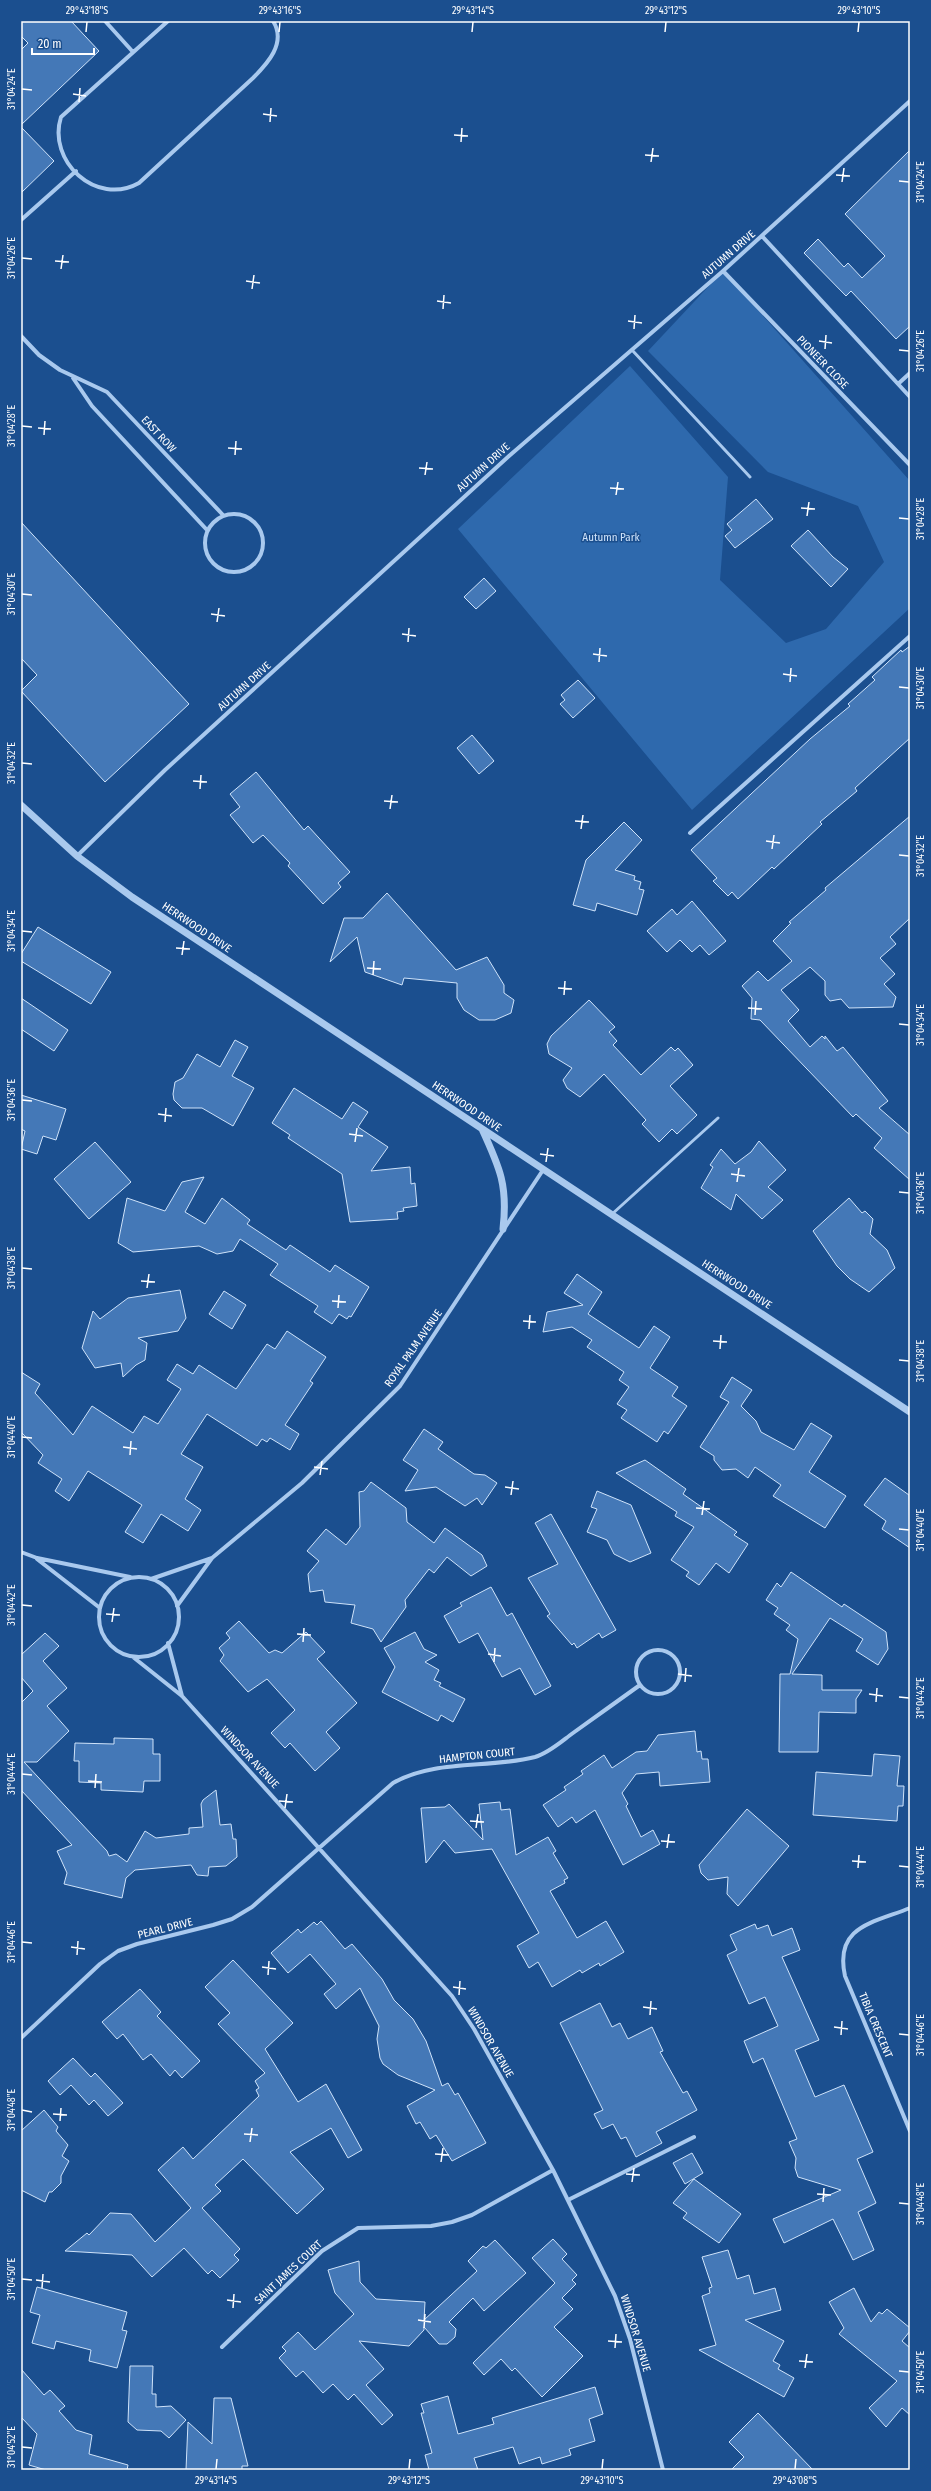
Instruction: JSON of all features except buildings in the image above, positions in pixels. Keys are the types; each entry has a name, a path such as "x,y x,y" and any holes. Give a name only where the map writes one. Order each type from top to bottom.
{"street":[{"path":"106,21 133,52"},
{"path":"168,21 61,117 57,130 61,151 76,171 89,184 110,190 129,188 139,183 270,61 276,48 277,34 273,21"},
{"name":"AUTUMN DRIVE","path":"77,856 165,770 468,493 723,271 910,102"},
{"path":"21,220 76,171"},
{"path":"762,236 910,397"},
{"name":"PIONEER CLOSE","path":"723,271 910,465"},
{"name":"EAST ROW","path":"21,336 39,355 73,378 107,392 223,516"},
{"path":"898,384 910,374"},
{"name":"EAST ROW","path":"73,378 92,406 207,530"},
{"path":"240,514 249,518 261,533 262,552 250,568 231,572 214,565 204,549 207,530 213,522 223,516 240,514"},
{"path":"690,833 910,636"},
{"name":"HERRWOOD DRIVE","path":"21,805 77,856 132,897 910,1412"},
{"path":"482,1129 502,1174 505,1190 503,1229"},
{"name":"ROYAL PALM AVENUE","path":"177,1606 212,1558 302,1483 400,1386 543,1170"},
{"path":"21,1552 37,1558 133,1578 151,1579 162,1585 172,1594 177,1606 178,1619 176,1632 168,1644 158,1652 146,1656 133,1657 121,1653 110,1645 103,1634 99,1622 100,1608 105,1596 113,1586 124,1579 133,1578"},
{"path":"37,1558 100,1608"},
{"name":"ROYAL PALM AVENUE","path":"151,1579 212,1558"},
{"name":"WINDSOR AVENUE","path":"168,1644 182,1696"},
{"path":"663,1650 676,1658 680,1673 678,1681 668,1692 652,1693 640,1685 636,1678 638,1662 648,1651 663,1650"},
{"name":"WINDSOR AVENUE","path":"133,1657 182,1696 321,1847 452,1996 474,2029 553,2170 615,2296 630,2339 663,2470"},
{"name":"HAMPTON COURT","path":"321,1847 392,1782 409,1774 536,1757 553,1748 640,1685"},
{"name":"PEARL DRIVE","path":"21,2038 100,1964 118,1951 137,1944 232,1919 252,1907 321,1847"},
{"name":"TIBIA CRESCENT","path":"910,1908 858,1929 844,1947 842,1959 845,1976 910,2131"},
{"path":"568,2200 694,2137"},
{"name":"SAINT JAMES COURT","path":"222,2347 322,2251 358,2228 431,2226 452,2222 472,2215 553,2170"}],"lane":[{"path":"632,350 750,477"},
{"path":"611,1215 718,1118"}],"green space":[{"name":"Autumn Park","path":"723,271 910,481 910,608 692,810 458,529 630,366 728,477 720,580 786,643 826,629 884,562 858,506 768,472 648,351"}]}
